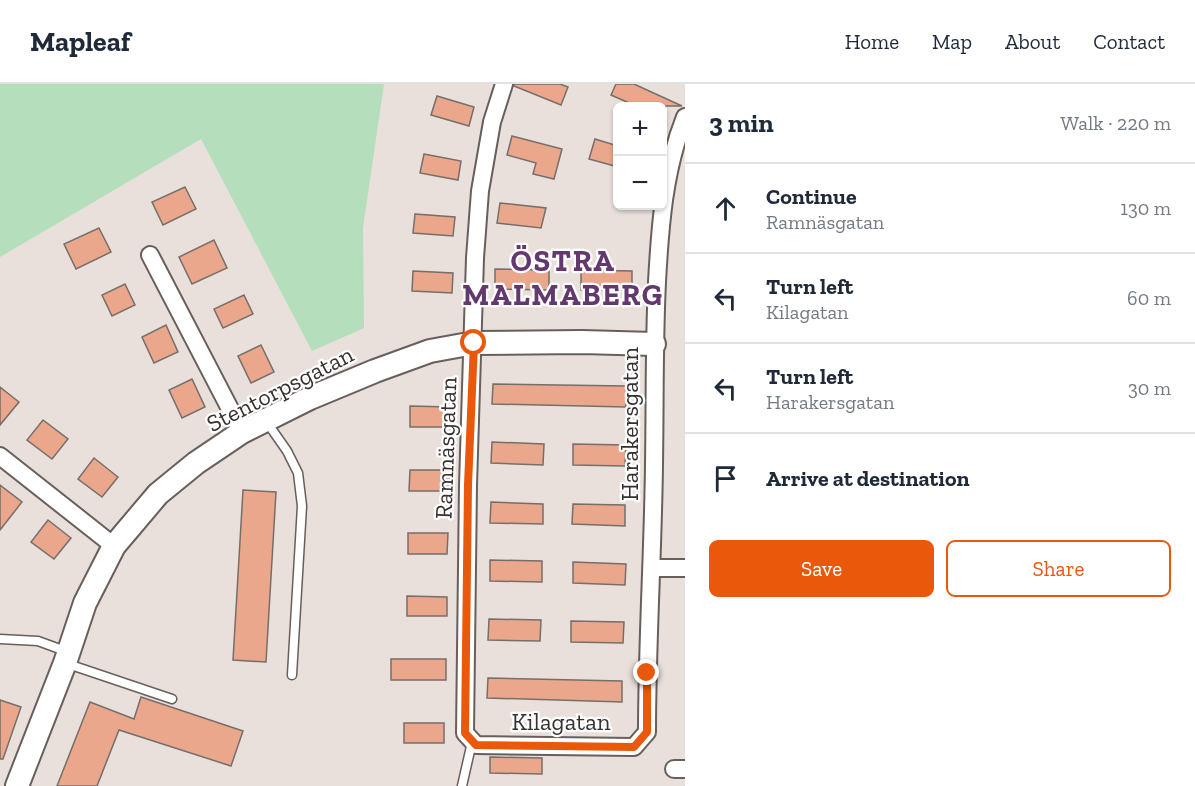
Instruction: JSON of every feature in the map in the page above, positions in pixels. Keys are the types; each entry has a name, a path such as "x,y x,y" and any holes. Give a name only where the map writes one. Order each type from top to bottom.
{"street":[{"name":"Ramnäsgatan","path":"472,742 465,733 468,485 475,258 480,191 492,122 504,84"},
{"name":"Harakersgatan","path":"646,734 652,568 654,344 662,210 671,156 685,117"},
{"path":"150,255 242,432"},
{"name":"Stentorpsgatan","path":"18,786 67,658 85,603 114,546 158,494 196,463 242,432 310,398 430,351 474,343 654,344"},
{"path":"0,456 114,546"},
{"path":"652,568 685,568"},
{"name":"Kilagatan","path":"472,742 476,745 634,747 646,734"}],"lane":[{"path":"266,420 287,451 298,473 302,506 292,675"},
{"path":"0,639 38,642 67,658 172,699"},
{"path":"462,786 472,742"}],"green space":[{"path":"0,84 384,84 363,228 364,328 312,351 201,139 0,257"}],"building":[{"path":"514,84 560,84 568,87 561,105 514,86"},
{"path":"616,84 634,84 682,106 667,106 667,102 627,102 611,95"},
{"path":"437,96 474,107 469,126 431,115"},
{"path":"512,136 562,149 554,179 533,174 536,163 507,155"},
{"path":"595,139 613,144 613,166 589,159"},
{"path":"424,154 461,161 458,180 420,173"},
{"path":"185,187 196,209 163,225 152,202"},
{"path":"500,203 546,208 541,228 497,223"},
{"path":"415,214 455,217 453,236 413,233"},
{"path":"99,228 111,252 76,269 64,244"},
{"path":"214,240 227,268 192,284 179,257"},
{"path":"495,269 549,270 549,290 495,289"},
{"path":"581,270 632,271 632,290 581,290"},
{"path":"413,271 453,273 452,293 412,291"},
{"path":"125,284 135,305 112,316 102,295"},
{"path":"244,295 253,314 223,328 214,309"},
{"path":"166,325 178,352 154,363 142,337"},
{"path":"261,345 274,372 251,383 238,356"},
{"path":"192,379 205,407 182,418 169,390"},
{"path":"493,384 626,386 626,407 492,404"},
{"path":"0,387 19,402 0,425"},
{"path":"410,406 450,407 450,427 410,427"},
{"path":"43,420 68,439 52,459 27,440"},
{"path":"492,442 544,444 543,465 491,463"},
{"path":"573,444 626,445 625,466 573,465"},
{"path":"94,458 118,477 102,497 78,479"},
{"path":"410,470 450,470 450,491 409,491"},
{"path":"0,485 22,502 0,530"},
{"path":"243,490 276,492 266,662 233,660"},
{"path":"491,502 543,504 543,524 490,523"},
{"path":"573,504 625,505 625,526 572,524"},
{"path":"48,520 71,538 54,559 31,542"},
{"path":"408,533 448,533 447,554 408,554"},
{"path":"490,560 542,561 542,582 490,581"},
{"path":"573,562 626,564 625,585 573,583"},
{"path":"407,596 447,597 447,616 407,616"},
{"path":"489,619 541,620 540,641 488,640"},
{"path":"571,621 624,622 623,643 571,642"},
{"path":"391,659 446,659 446,680 391,680"},
{"path":"488,678 622,681 622,702 487,698"},
{"path":"141,697 243,731 231,766 119,730 97,786 57,786 90,702 134,719"},
{"path":"0,700 21,707 3,759 0,759"},
{"path":"404,723 444,723 444,743 404,743"},
{"path":"490,757 542,758 542,774 490,773"}],"district":[{"name":"ÖSTRA MALMABERG","path":"563,278"}],"route":[{"path":"474,343 468,485 465,733 476,745 634,747 647,732 647,673"}]}
